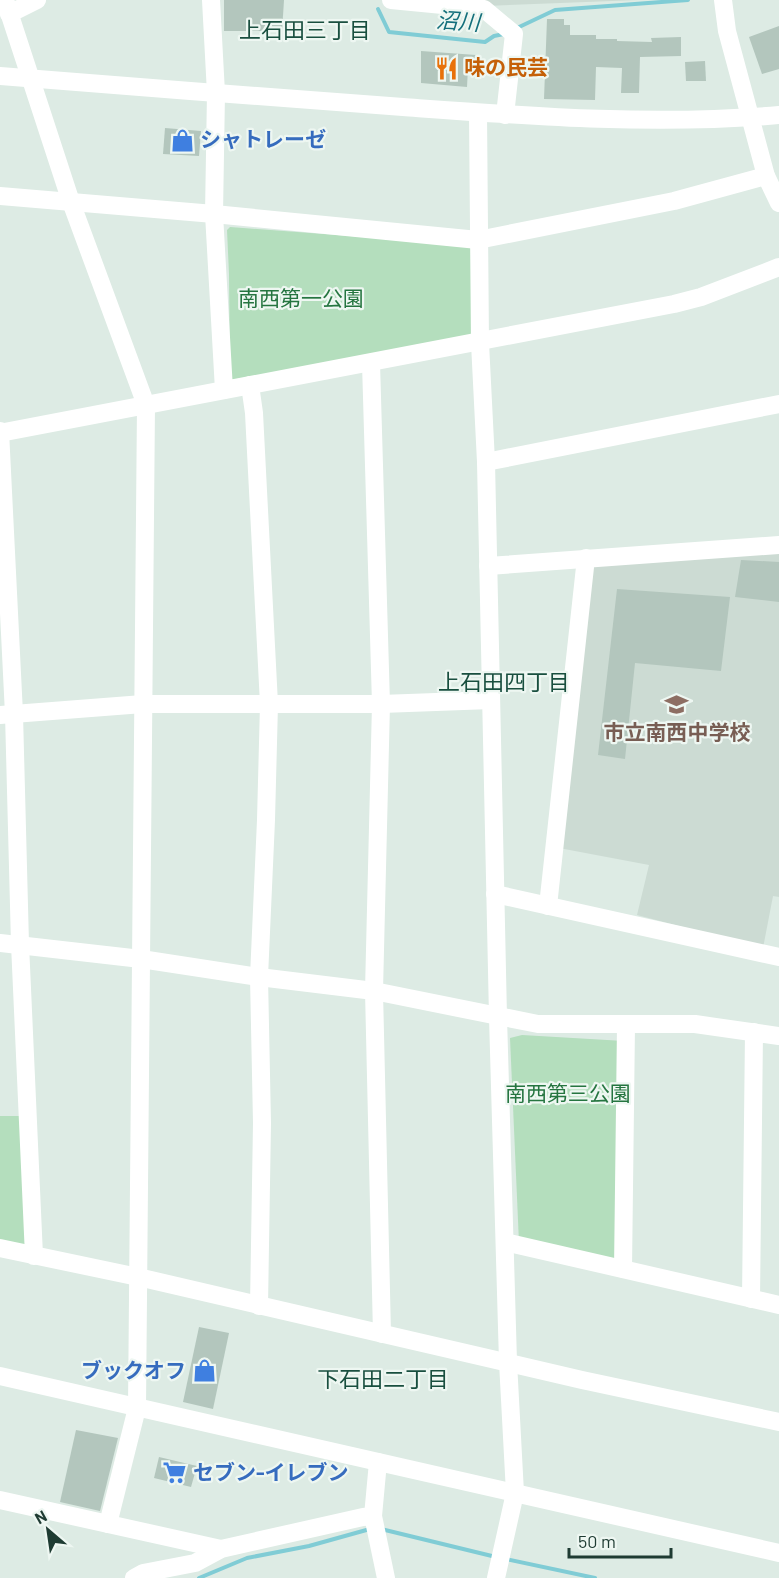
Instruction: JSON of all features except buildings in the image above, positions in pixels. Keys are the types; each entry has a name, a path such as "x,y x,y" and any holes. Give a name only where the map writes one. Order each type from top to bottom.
{"street":[{"path":"37,0 7,7 71,202 146,405 137,1408 108,1524"},
{"path":"212,0 216,93 214,214 224,390"},
{"path":"391,0 484,9 514,34 505,115"},
{"path":"723,0 727,31 750,118 766,176 779,203"},
{"path":"0,76 580,119 750,118 779,115"},
{"path":"478,113 480,343 486,462 498,1017 508,1362 515,1493 498,1573"},
{"path":"0,196 478,240 674,201 766,176"},
{"path":"34,1256 7,715 0,432 480,343 674,304 701,297 779,267"},
{"path":"371,363 381,704 374,991 382,1334"},
{"path":"250,385 254,413 269,704 259,977 262,1123 259,1306"},
{"path":"486,462 779,404"},
{"path":"488,566 779,545"},
{"path":"548,906 586,558"},
{"path":"7,715 143,704 381,704 491,700"},
{"path":"495,894 779,957"},
{"path":"0,943 141,959 374,991 538,1024 695,1024 779,1036"},
{"path":"623,1269 626,1025"},
{"path":"751,1299 754,1032"},
{"path":"505,1242 779,1305"},
{"path":"0,1248 779,1422"},
{"path":"0,1376 779,1553"},
{"path":"378,1462 373,1518 386,1578"},
{"path":"0,1500 221,1549"},
{"path":"134,1578 143,1573 195,1563 221,1549 363,1517 373,1518"}],"shaded area":[{"path":"428,0 638,0 485,6"},
{"name":"市立南西中学校","path":"779,548 779,897 773,896 763,948 637,915 649,865 559,848 590,562"}],"green space":[{"name":"南西第一公園","path":"230,227 469,245 473,251 477,332 471,340 230,379 227,230"},
{"name":"南西第三公園","path":"522,1035 624,1041 620,1265 519,1243 510,1038"},
{"path":"0,1116 20,1116 26,1247 0,1242"}],"waterway":[{"name":"沼川","path":"517,28 555,10 688,0"},
{"name":"沼川","path":"378,9 389,32 485,42 494,36 504,34"},
{"path":"199,1578 247,1558 309,1546 370,1529"},
{"path":"381,1529 496,1557"},
{"path":"506,1559 595,1578"}],"place":[{"name":"味の民芸","path":"446,68"},
{"name":"シャトレーゼ","path":"182,140"},
{"name":"市立南西中学校","path":"677,705"},
{"name":"ブックオフ","path":"204,1371"},
{"name":"セブン-イレブン","path":"175,1473"}],"district":[{"name":"上石田三丁目","path":"305,30"},
{"name":"上石田四丁目","path":"504,682"},
{"name":"下石田二丁目","path":"383,1379"}]}
